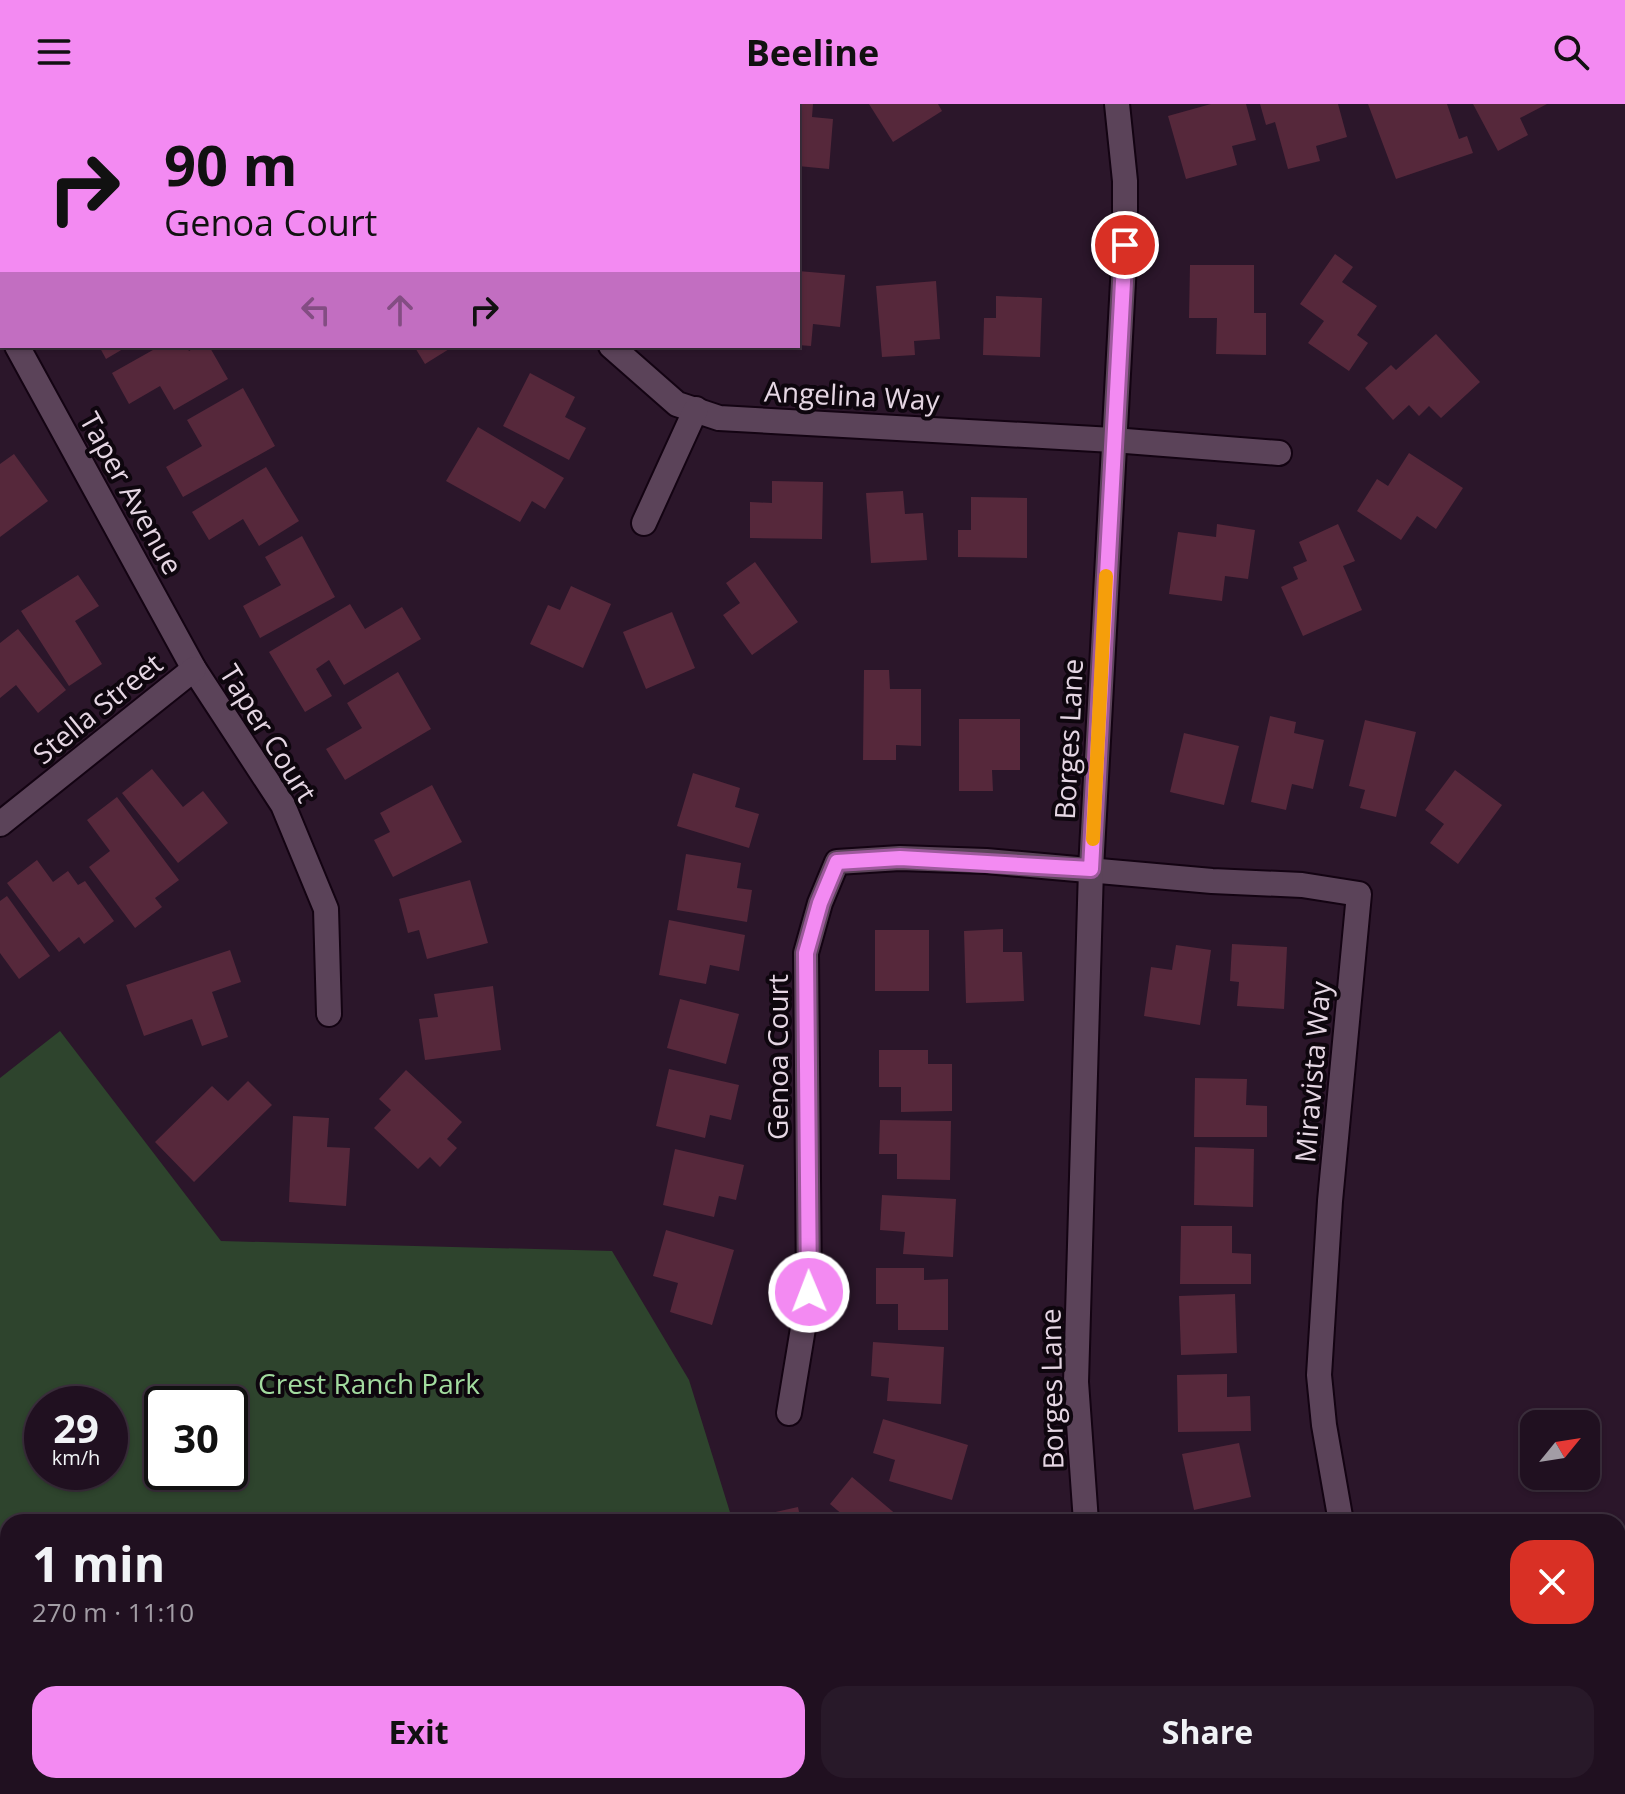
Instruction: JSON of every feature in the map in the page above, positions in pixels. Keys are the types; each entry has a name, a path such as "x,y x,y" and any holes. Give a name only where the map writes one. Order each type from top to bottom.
{"street":[{"name":"Borges Lane","path":"1085,1514 1076,1382 1091,869 1125,245 1125,181 1117,104"},
{"name":"Taper Avenue","path":"18,348 194,669"},
{"name":"Angelina Way","path":"613,348 677,404 719,418 1113,440 1279,453"},
{"path":"644,523 696,409"},
{"name":"Stella Street","path":"0,824 194,669"},
{"name":"Taper Court","path":"194,669 283,805 326,909 329,1014"},
{"name":"Genoa Court","path":"789,1413 809,1292 806,953 820,903 837,862 900,858 1091,869"},
{"name":"Miravista Way","path":"1091,869 1212,881 1302,885 1359,894 1330,1201 1319,1375 1340,1514"}],"green space":[{"name":"Crest Ranch Park","path":"60,1031 221,1241 612,1251 689,1380 731,1514 0,1514 0,1078"}],"building":[{"path":"800,104 813,104 812,117 833,119 829,169 800,166"},
{"path":"869,104 938,104 942,111 893,142"},
{"path":"1211,104 1246,104 1256,140 1232,146 1237,165 1186,179 1168,116"},
{"path":"1260,104 1338,104 1347,137 1316,146 1320,161 1288,169 1275,122 1266,125"},
{"path":"1368,104 1447,104 1459,139 1467,136 1473,153 1396,179"},
{"path":"1473,104 1547,104 1520,118 1528,135 1498,151"},
{"path":"1335,254 1353,267 1342,282 1377,306 1357,335 1368,343 1349,371 1308,343 1324,321 1300,304"},
{"path":"1190,265 1254,265 1254,313 1266,313 1266,355 1216,354 1217,318 1189,318"},
{"path":"800,271 845,275 840,327 813,324 811,346 800,345"},
{"path":"936,281 940,339 914,341 915,355 882,357 876,286"},
{"path":"996,296 1042,298 1040,357 983,355 984,318 996,318"},
{"path":"1436,334 1480,382 1441,418 1429,406 1419,416 1409,405 1393,420 1365,388 1391,365 1396,370"},
{"path":"100,348 125,348 106,359"},
{"path":"156,348 187,348 189,351 210,348 228,379 174,410 160,386 129,404 112,373"},
{"path":"415,348 451,348 425,364"},
{"path":"530,373 575,397 565,417 586,428 569,460 503,426"},
{"path":"243,388 275,446 183,497 166,467 202,446 187,420"},
{"path":"478,427 564,478 545,509 532,501 520,522 446,481"},
{"path":"1409,453 1463,488 1436,529 1417,516 1401,540 1357,511 1377,479 1388,486"},
{"path":"14,454 48,501 0,537 0,464"},
{"path":"266,467 299,521 259,546 243,519 209,540 192,512"},
{"path":"772,481 823,482 822,539 750,538 750,502 772,503"},
{"path":"903,491 905,514 923,513 927,560 871,563 866,493"},
{"path":"971,497 1027,498 1027,558 958,557 958,530 971,530"},
{"path":"1217,524 1255,530 1248,579 1225,576 1222,601 1169,594 1178,532 1216,537"},
{"path":"1338,524 1355,561 1343,566 1362,610 1303,636 1281,587 1298,579 1293,567 1307,561 1299,542"},
{"path":"302,536 335,597 260,638 243,606 281,585 265,557"},
{"path":"755,562 798,622 752,655 723,615 740,603 726,583"},
{"path":"78,575 99,606 75,621 102,664 69,686 21,611"},
{"path":"571,586 611,604 583,668 530,644 548,605 560,610"},
{"path":"350,604 365,629 402,607 421,639 344,685 329,660 316,669 332,696 305,712 269,652"},
{"path":"672,612 695,668 646,689 623,632"},
{"path":"18,629 66,690 38,713 16,685 0,698 0,643"},
{"path":"864,670 889,670 890,689 921,689 921,746 896,745 896,760 863,760"},
{"path":"398,672 431,729 345,780 326,749 362,728 347,703"},
{"path":"1270,716 1296,722 1294,733 1324,740 1313,789 1292,784 1286,810 1251,802"},
{"path":"959,719 1020,719 1020,770 992,770 993,791 959,791"},
{"path":"1365,720 1416,732 1396,817 1360,808 1365,790 1349,786"},
{"path":"1184,733 1239,746 1224,805 1170,792"},
{"path":"152,769 183,807 203,791 228,823 178,863 122,793"},
{"path":"1455,770 1502,805 1458,864 1430,843 1444,824 1425,810"},
{"path":"693,773 740,788 735,807 759,814 749,848 677,826"},
{"path":"432,785 462,842 393,877 374,840 390,832 380,813"},
{"path":"117,797 179,880 155,898 162,907 135,928 89,867 110,851 87,820"},
{"path":"686,854 741,863 737,888 752,890 747,922 677,910"},
{"path":"37,860 53,882 68,871 78,885 85,881 114,921 84,944 79,937 59,952 7,883"},
{"path":"470,880 488,943 427,959 419,930 408,933 399,899"},
{"path":"7,896 50,956 19,979 0,953 0,901"},
{"path":"669,920 745,935 739,971 710,965 706,984 659,975"},
{"path":"1003,929 1003,952 1022,952 1024,1001 966,1003 964,931"},
{"path":"875,930 929,930 929,991 875,991"},
{"path":"1232,944 1287,947 1284,1009 1237,1006 1239,982 1230,981"},
{"path":"1176,945 1211,950 1200,1025 1144,1016 1151,967 1172,970"},
{"path":"230,950 241,982 212,992 228,1037 202,1046 192,1019 144,1036 126,985"},
{"path":"493,986 501,1050 425,1060 419,1019 438,1017 434,994"},
{"path":"680,999 739,1014 726,1064 667,1048"},
{"path":"879,1050 928,1050 928,1064 952,1064 952,1111 901,1112 901,1087 879,1087"},
{"path":"669,1069 739,1085 731,1120 710,1115 705,1138 656,1126"},
{"path":"406,1070 462,1122 447,1139 457,1148 440,1167 430,1157 418,1169 374,1128 391,1110 379,1099"},
{"path":"1195,1078 1247,1079 1246,1105 1267,1106 1267,1137 1194,1137"},
{"path":"248,1081 272,1105 194,1182 155,1142 212,1086 228,1101"},
{"path":"293,1116 329,1118 327,1147 350,1148 346,1206 289,1202"},
{"path":"880,1120 951,1121 950,1180 897,1179 897,1154 879,1154"},
{"path":"1195,1147 1254,1149 1253,1207 1194,1205"},
{"path":"675,1149 744,1165 736,1200 719,1196 714,1217 663,1205"},
{"path":"882,1195 956,1199 953,1257 903,1254 905,1232 880,1230"},
{"path":"1181,1226 1232,1226 1232,1253 1251,1254 1251,1284 1180,1284"},
{"path":"666,1230 734,1250 712,1325 670,1312 678,1283 653,1276"},
{"path":"876,1268 924,1268 924,1280 948,1279 948,1330 898,1330 898,1304 876,1304"},
{"path":"1235,1294 1237,1353 1181,1355 1179,1296"},
{"path":"873,1342 944,1347 941,1404 887,1401 889,1378 871,1376"},
{"path":"1227,1374 1227,1397 1250,1396 1251,1431 1178,1432 1177,1375"},
{"path":"883,1419 968,1445 952,1500 889,1481 895,1460 873,1453"},
{"path":"1239,1443 1251,1497 1194,1510 1182,1454"},
{"path":"852,1477 896,1514 842,1514 830,1504"},
{"path":"798,1507 799,1514 766,1514"}],"slow traffic":[{"path":"1093,839 1106,576"}],"route":[{"path":"809,1292 806,953 820,903 837,862 900,858 1091,869 1125,245"}]}
